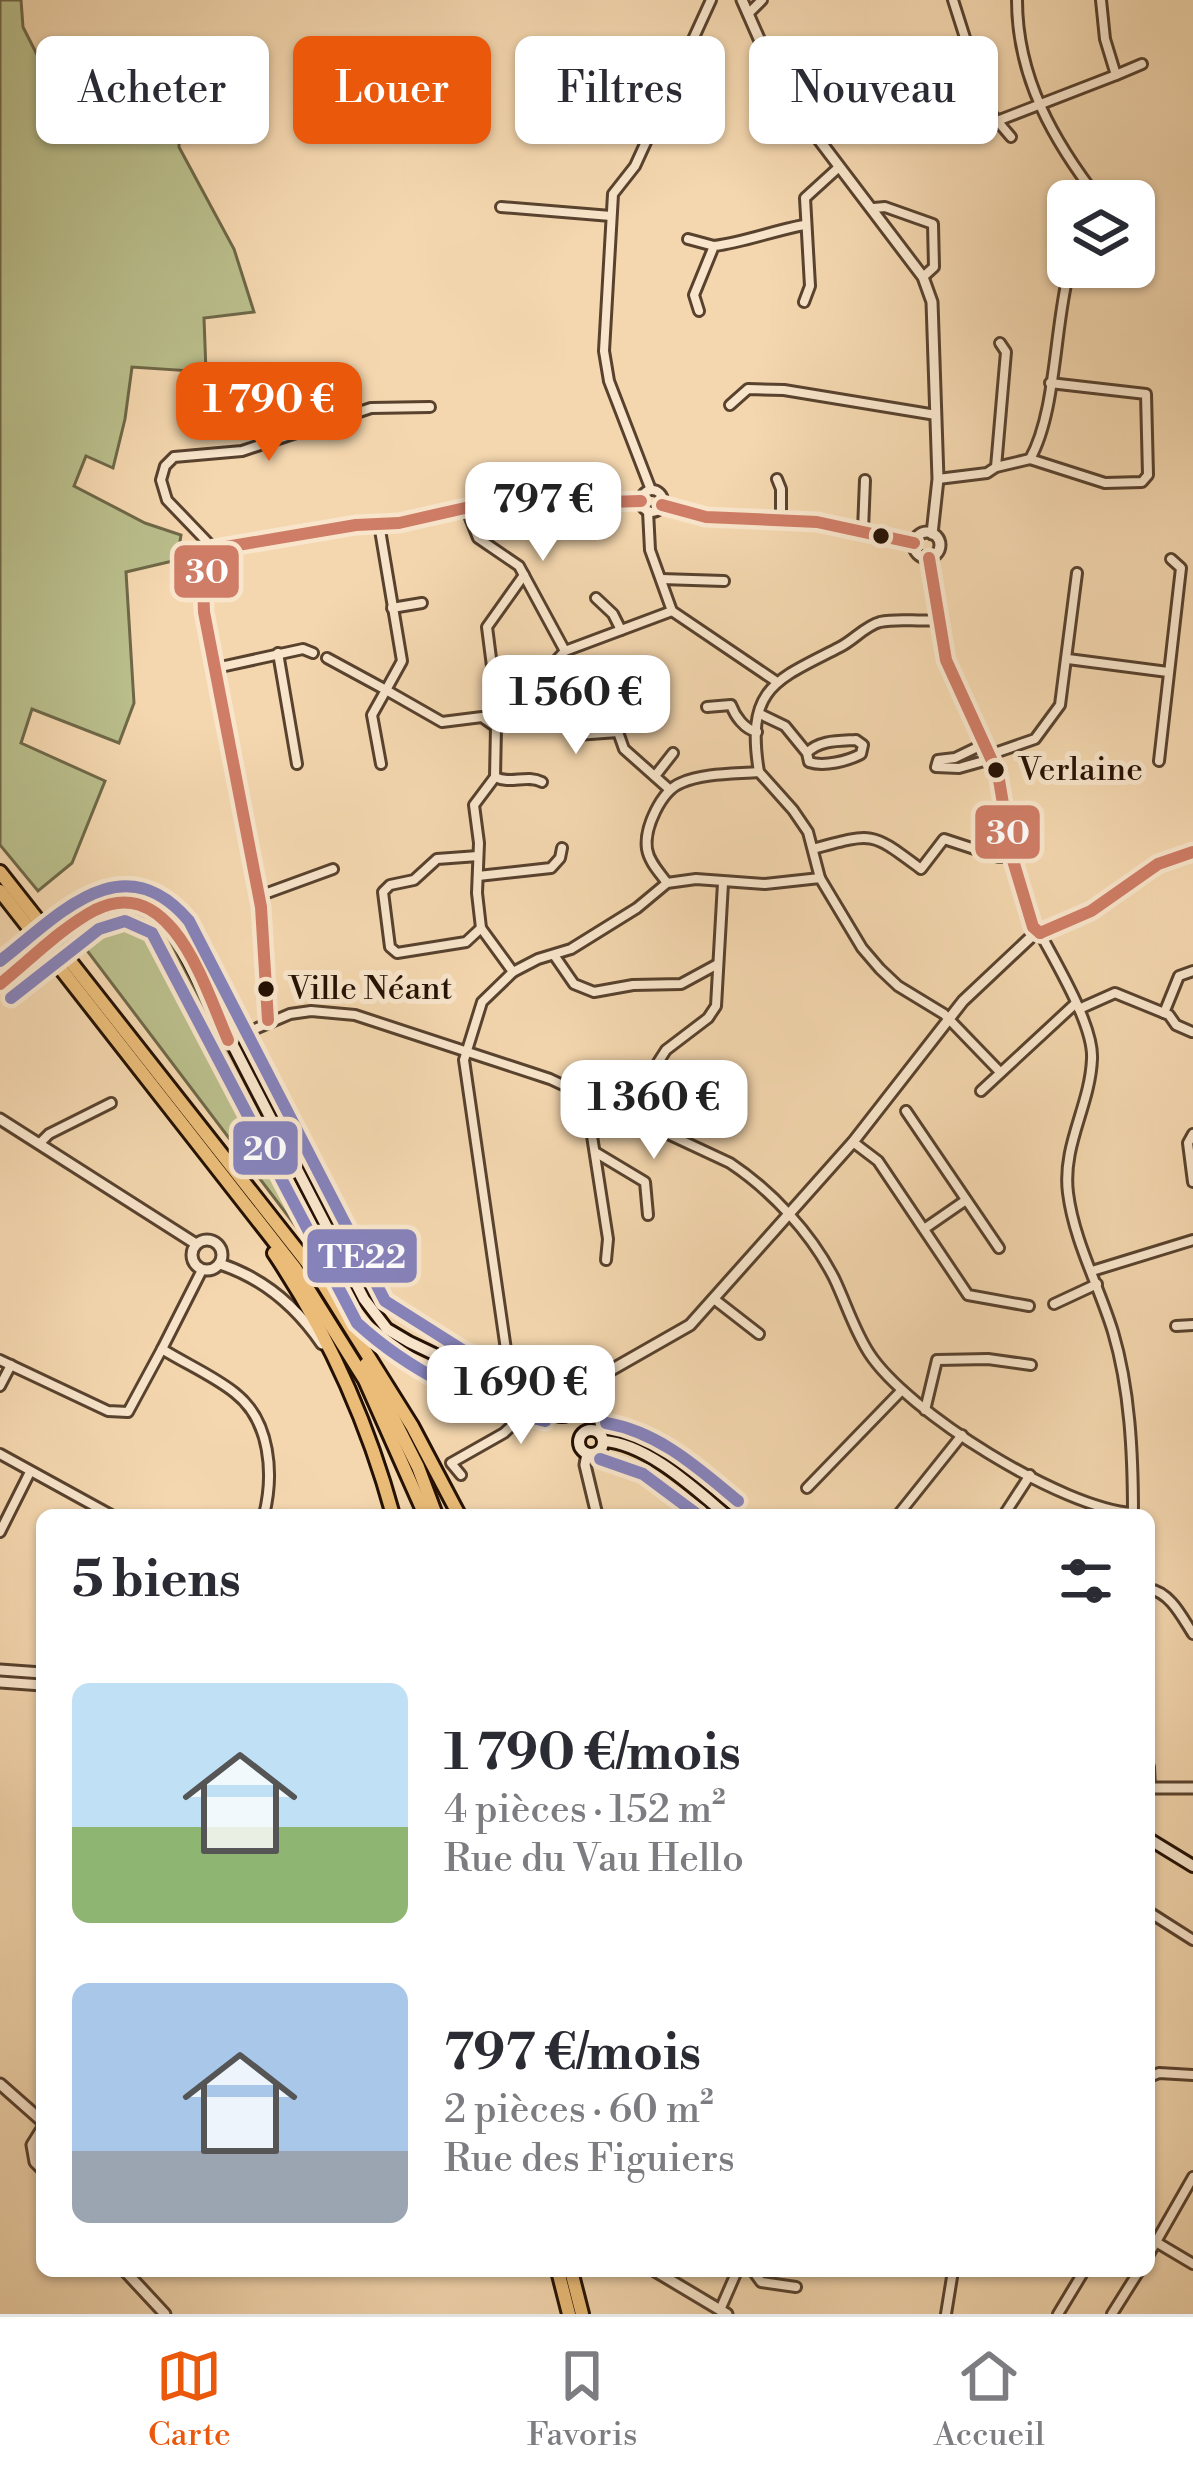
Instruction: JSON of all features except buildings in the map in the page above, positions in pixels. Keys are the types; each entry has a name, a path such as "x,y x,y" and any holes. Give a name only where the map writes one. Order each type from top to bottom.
{"highway":[{"path":"0,872 320,1279 412,1426 456,1509"},
{"path":"0,891 251,1210 344,1342 384,1417 422,1509"},
{"path":"251,1210 334,1350 391,1509"},
{"path":"320,1279 394,1416 433,1509"},
{"path":"560,2277 569,2314"},
{"path":"573,2277 582,2314"}],"main road":[{"path":"0,984 90,913 123,902 154,909 173,929 371,1312 409,1342 543,1403 555,1415 569,1413"},
{"path":"543,1403 554,1394 569,1394 573,1400 569,1413"},
{"path":"569,1413 583,1433"},
{"path":"583,1433 597,1432 602,1442"},
{"path":"583,1433 579,1446 587,1453 598,1451 602,1442"},
{"path":"602,1442 622,1444 643,1455 718,1509"},
{"path":"1155,1843 1193,1866"}],"street":[{"path":"648,511 658,510 661,495 651,490 609,381 604,351 613,194 635,166 711,0"},
{"path":"742,0 782,91 874,208 923,277 932,302 938,479 932,534 939,547 929,558 936,620 946,660 998,774 1012,857 1033,927 1077,1006 1093,1055 1066,1167 1073,1225 1114,1337 1130,1423 1133,1509"},
{"path":"748,14 761,0"},
{"path":"953,0 963,36"},
{"path":"1017,0 1020,43 1038,104 1084,180"},
{"path":"1101,0 1116,75"},
{"path":"998,121 1142,64"},
{"path":"998,122 1011,137"},
{"path":"804,302 810,286 805,198 839,167"},
{"path":"501,207 611,216"},
{"path":"874,208 885,207 933,224 934,267 923,277"},
{"path":"688,239 714,247 758,240 804,225"},
{"path":"699,311 694,295 714,247"},
{"path":"1030,459 1043,436 1065,288"},
{"path":"996,467 1006,352 1000,343"},
{"path":"938,479 987,473 1030,459 1105,484 1142,482 1148,475 1146,394 1050,383"},
{"path":"730,405 748,389 784,390 936,416"},
{"path":"217,548 167,500 161,480 174,457 242,451 371,407 430,407"},
{"path":"777,479 782,489 781,518"},
{"path":"863,530 865,480"},
{"path":"217,548 466,508 641,501 651,490"},
{"path":"641,501 648,511 650,550 672,611 777,682"},
{"path":"662,505 706,517 781,518 914,543"},
{"path":"466,508 478,538 510,556 524,575 565,651"},
{"path":"379,524 402,661 372,715 381,764"},
{"path":"914,543 921,534 932,534"},
{"path":"914,543 918,554 929,558"},
{"path":"217,548 204,601 259,896 268,1020"},
{"path":"1159,761 1180,568 1171,559"},
{"path":"988,752 958,768 936,767 938,760 1036,739 1060,705 1077,573"},
{"path":"513,972 481,928 474,805 495,777 497,724 487,627 524,575"},
{"path":"662,579 724,580"},
{"path":"596,598 621,630"},
{"path":"392,608 422,604"},
{"path":"497,724 565,651 672,611"},
{"path":"936,620 881,622 790,670 767,692 760,714 759,772 794,810 813,849 820,878 862,948 880,969 948,1019 1000,1072"},
{"path":"216,668 303,649 313,653"},
{"path":"278,653 297,764"},
{"path":"327,658 442,722 482,717 497,724"},
{"path":"1068,658 1168,672"},
{"path":"548,670 562,713 576,735 618,732 624,749 669,789"},
{"path":"707,707 731,705 734,715 757,732"},
{"path":"760,714 784,726 807,752 809,762 830,763 861,754 868,731"},
{"path":"807,752 814,745 836,741 862,743"},
{"path":"655,776 673,753"},
{"path":"667,883 646,845 649,827 669,789 686,780 759,772"},
{"path":"495,777 505,782 531,777 542,782"},
{"path":"813,849 859,838 885,840 921,869 944,839 1012,857"},
{"path":"478,876 551,868 562,848"},
{"path":"569,1394 679,1333 714,1299 783,1209 853,1142 948,1019 1002,963 1040,933 1091,911 1158,865 1193,852"},
{"path":"478,856 437,859 414,880 389,885 383,892 390,947 397,952 466,942 481,928"},
{"path":"259,896 333,869"},
{"path":"512,1391 464,1060 482,1002 513,972 604,929 667,883 696,879 765,884 820,878"},
{"path":"625,1114 666,1050 708,1018 716,1006 723,883"},
{"path":"554,955 574,984 594,992 681,984 716,965"},
{"path":"1164,1013 1179,976 1193,971"},
{"path":"981,1090 1077,1006 1115,993 1164,1013 1192,1032"},
{"path":"228,1040 268,1020 311,1011 386,1023 592,1098 730,1163 754,1179 783,1209 824,1261 870,1354 902,1390 962,1435 1030,1475 1071,1496 1116,1509"},
{"path":"592,1098 588,1110 608,1239 606,1260"},
{"path":"40,1143 111,1103"},
{"path":"906,1111 999,1248"},
{"path":"0,1119 196,1244"},
{"path":"1193,1134 1188,1143 1193,1182"},
{"path":"853,1142 878,1161 968,1295 1029,1306"},
{"path":"595,1152 645,1182 648,1215"},
{"path":"924,1229 966,1200"},
{"path":"196,1244 207,1240 219,1245 220,1264"},
{"path":"1092,1271 1193,1240"},
{"path":"196,1244 192,1259 202,1270"},
{"path":"0,1360 108,1411 128,1412 202,1270 220,1264 242,1271 280,1297 320,1340 363,1425"},
{"path":"1054,1304 1096,1284"},
{"path":"714,1299 759,1334"},
{"path":"1175,1326 1193,1325"},
{"path":"162,1349 236,1393 262,1433 270,1479 264,1509"},
{"path":"925,1410 937,1360 988,1359 1031,1365"},
{"path":"0,1386 11,1364"},
{"path":"807,1488 902,1390"},
{"path":"461,1474 451,1463 504,1433 543,1403"},
{"path":"903,1509 962,1435"},
{"path":"587,1453 585,1465 596,1509"},
{"path":"0,1454 100,1509"},
{"path":"0,1532 30,1472"},
{"path":"1008,1509 1030,1475"},
{"path":"1155,1590 1173,1604 1193,1634"},
{"path":"0,1670 36,1673"},
{"path":"0,1682 36,1685"},
{"path":"1155,1788 1193,1788"},
{"path":"1155,1916 1193,1940"},
{"path":"1155,2075 1193,2075"},
{"path":"0,2084 36,2119"},
{"path":"1193,2177 1156,2242 1193,2264"},
{"path":"1155,2231 1163,2231"},
{"path":"131,2277 165,2314"},
{"path":"666,2277 724,2312 735,2277"},
{"path":"757,2277 761,2282 796,2287"},
{"path":"946,2314 952,2277"},
{"path":"1058,2314 1080,2277"},
{"path":"1112,2314 1135,2277"}],"green space":[{"path":"0,0 21,0 23,27 36,53 36,144 179,144 234,249 254,312 204,318 206,372 132,367 113,468 86,456 74,486 145,523 181,535 177,560 126,572 134,703 119,743 32,709 21,743 105,781 72,863 38,891 0,845"},
{"path":"131,912 152,919 170,940 338,1282 76,936 92,920"}],"transit line":[{"name":"30","path":"268,1020 261,907 204,612 203,583 214,549 356,525 399,523 474,506 641,501"},
{"name":"30","path":"662,505 706,517 817,522 914,543"},
{"name":"30","path":"929,558 946,660 998,774 1012,857 1033,927 1040,933"},
{"name":"30","path":"1040,933 1091,911 1158,864 1193,852"},
{"name":"TE22","path":"0,961 91,894 115,887 139,888 164,898 189,921 385,1301 464,1351 553,1387"},
{"name":"30","path":"0,984 95,910 122,903 145,907 182,941 228,1040"},
{"name":"20","path":"11,998 99,929 125,921 152,933 357,1323 398,1356 445,1384 545,1421"},
{"name":"TE22","path":"606,1423 661,1443 738,1501"},
{"name":"20","path":"600,1459 643,1474 690,1509"}],"place":[{"name":"Verlaine","path":"996,770"},
{"name":"Ville Néant","path":"266,989"}]}
